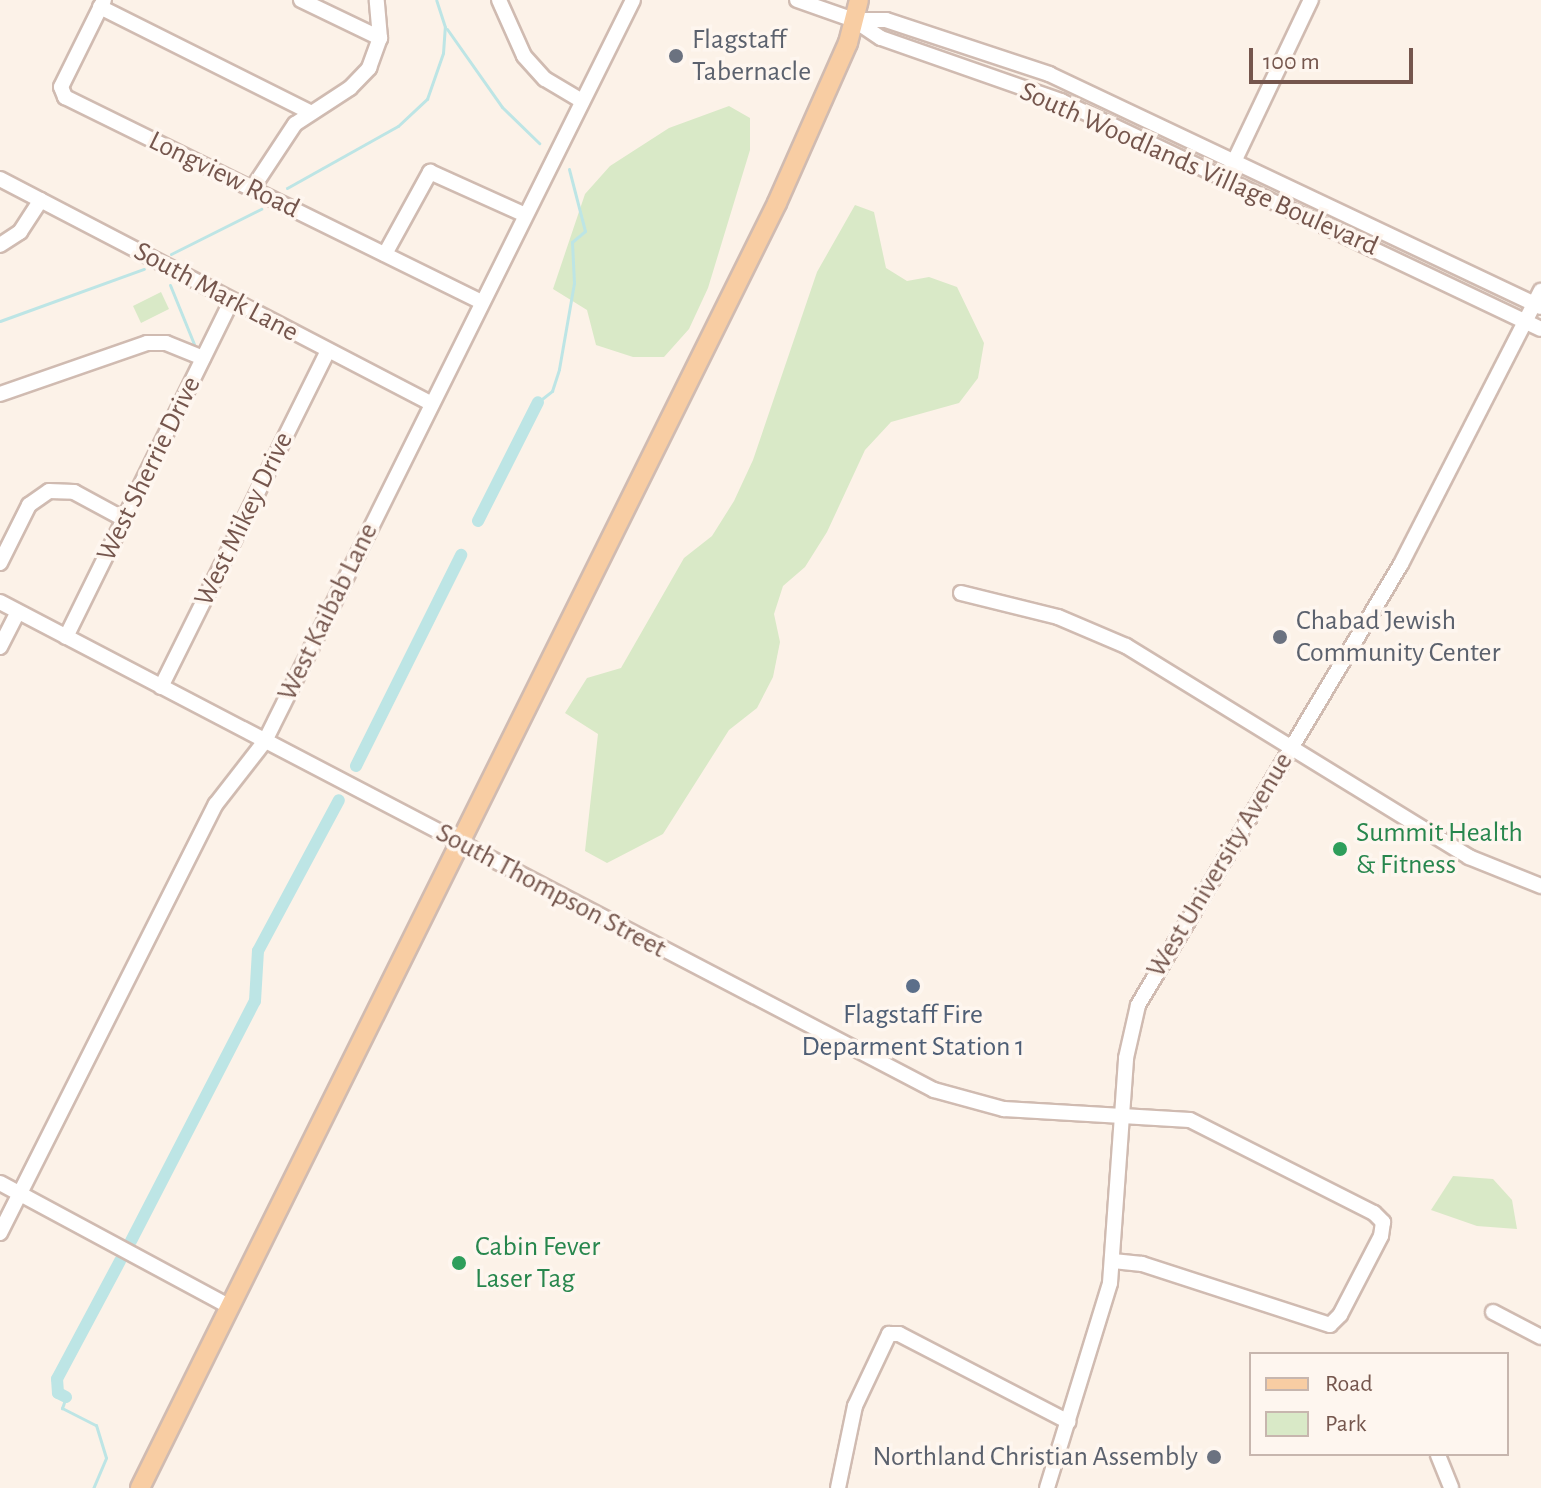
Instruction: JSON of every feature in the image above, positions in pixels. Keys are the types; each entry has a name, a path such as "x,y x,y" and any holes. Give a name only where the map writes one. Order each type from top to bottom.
{"main road":[{"path":"140,1488 777,203 854,20 859,0"}],"street":[{"path":"301,0 380,38"},
{"path":"252,189 281,139 310,112 360,79 380,38 377,0"},
{"path":"499,0 524,56 545,79 582,101"},
{"name":"West Kaibab Lane","path":"0,1233 216,804 265,741 432,404 479,301 633,0"},
{"name":"South Woodlands Village Boulevard","path":"797,0 854,20 881,38 1061,101 1541,329"},
{"path":"1226,177 1311,0"},
{"path":"102,4 310,112"},
{"name":"Longview Road","path":"102,4 61,87 65,97 479,301"},
{"name":"South Woodlands Village Boulevard","path":"854,20 886,20 1049,74 1539,300"},
{"path":"385,254 430,172 523,214"},
{"name":"South Mark Lane","path":"0,179 432,404"},
{"path":"0,245 20,232 41,200"},
{"name":"West University Avenue","path":"1047,1488 1104,1308 1113,1261 1128,1040 1145,989 1401,564 1539,300"},
{"name":"West Sherrie Drive","path":"66,637 231,301"},
{"path":"0,394 147,343 166,343 203,358"},
{"name":"West Mikey Drive","path":"161,687 328,351"},
{"path":"0,563 29,505 49,491 74,492 124,519"},
{"path":"961,593 1034,609 1103,635 1469,857 1541,886"},
{"name":"South Thompson Street","path":"0,602 934,1090 1004,1109 1175,1118 1205,1125 1374,1213 1383,1230 1340,1315 1330,1325 1142,1264 1113,1261"},
{"path":"0,647 18,612"},
{"path":"0,1183 230,1307"},
{"path":"1493,1312 1541,1337"},
{"path":"838,1488 855,1406 889,1334 899,1334 1069,1422"},
{"path":"1438,1456 1451,1488"}],"green space":[{"path":"729,106 750,118 750,150 708,288 689,329 664,357 633,357 596,345 587,310 553,289 585,194 610,166 669,128"},
{"path":"855,205 874,212 886,268 907,281 929,277 957,287 984,343 978,378 959,403 891,422 865,450 827,532 805,567 783,586 774,614 780,642 773,677 757,708 729,730 663,834 607,863 585,851 598,734 565,713 587,678 621,668 684,558 712,536 734,501 753,460 817,272"},
{"path":"161,292 169,309 141,323 133,306"},
{"path":"1453,1176 1493,1179 1512,1200 1517,1229 1477,1226 1431,1210"}],"waterway":[{"path":"287,188 398,126 427,99 443,53 445,27 436,0"},
{"path":"447,29 502,107 539,143"},
{"path":"538,402 552,391 559,369 574,283 572,242 585,231 569,169"},
{"path":"171,254 261,209"},
{"path":"0,321 144,269"},
{"path":"170,285 194,344"},
{"path":"478,521 538,402"},
{"path":"356,766 461,555"},
{"path":"131,1241 255,1001 258,951 339,800"},
{"path":"66,1397 58,1393 57,1379 120,1261"},
{"path":"66,1397 62,1408 96,1425 106,1458 93,1488"}],"place":[{"name":"Flagstaff Tabernacle","path":"676,56"},
{"name":"Chabad Jewish Community Center","path":"1280,637"},
{"name":"Summit Health & Fitness","path":"1340,849"},
{"name":"Flagstaff Fire Deparment Station 1","path":"913,986"},
{"name":"Cabin Fever Laser Tag","path":"459,1263"},
{"name":"Northland Christian Assembly","path":"1214,1457"}]}
